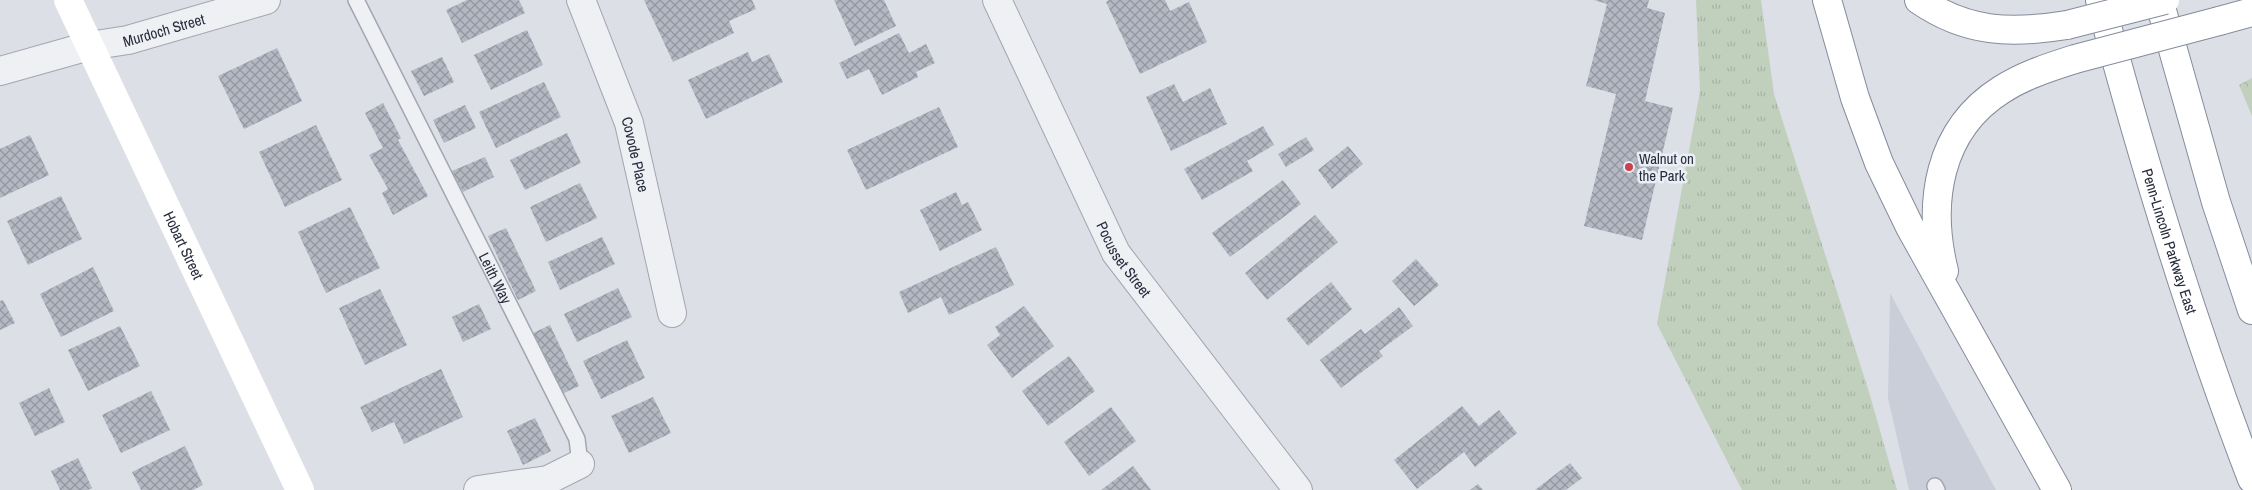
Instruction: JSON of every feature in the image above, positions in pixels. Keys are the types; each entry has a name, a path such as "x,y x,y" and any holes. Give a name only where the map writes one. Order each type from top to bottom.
{"main road":[{"name":"Hobart Street","path":"68,0 300,490"},
{"path":"1827,0 1855,98 1879,163 1910,227 2057,490"},
{"path":"1919,0 1936,12 1959,22 1981,28 2007,30 2067,25 2164,0"},
{"name":"Penn-Lincoln Parkway East","path":"2100,0 2162,219 2252,479"},
{"path":"2159,0 2216,202 2252,310"},
{"path":"1950,296 1941,260 1935,209 1939,182 1946,159 1956,138 1968,119 1983,103 2001,90 2047,68 2252,12"},
{"path":"2216,202 2252,278"}],"street":[{"name":"Murdoch Street","path":"0,71 89,46 128,40 266,0"},
{"name":"Covode Place","path":"581,0 629,123 672,313"},
{"name":"Pocusset Street","path":"996,0 1116,253 1298,490"},
{"name":"Leith Way","path":"478,490 548,480 580,464"}],"lane":[{"name":"Leith Way","path":"356,0 577,439 580,464"}],"shaded area":[{"path":"1890,293 1996,490 1909,490 1888,398"}],"green space":[{"path":"1696,0 1761,0 1774,94 1869,392 1897,490 1742,490 1657,324 1700,91"},
{"path":"2252,78 2252,116 2239,85"}],"building":[{"path":"467,0 519,0 525,13 462,43 446,10"},
{"path":"644,0 752,0 756,9 729,21 734,33 673,62"},
{"path":"834,0 884,0 896,26 855,46"},
{"path":"1109,0 1165,0 1170,11 1189,2 1207,42 1140,74 1106,2"},
{"name":"Walnut on the Park","path":"1594,0 1649,0 1647,8 1665,13 1645,101 1673,108 1642,240 1584,226 1616,94 1586,86 1607,4"},
{"path":"527,30 543,65 491,90 474,55"},
{"path":"899,33 909,53 926,44 935,63 916,72 918,77 882,95 869,69 847,79 839,63"},
{"path":"277,48 302,101 244,129 218,76"},
{"path":"748,52 752,62 769,54 783,82 706,119 688,80"},
{"path":"442,57 454,82 424,96 411,71"},
{"path":"544,82 561,117 496,148 479,112"},
{"path":"1174,84 1183,102 1210,88 1227,124 1171,151 1146,97"},
{"path":"383,103 401,138 398,140 428,196 393,215 382,193 388,189 369,155 383,148 365,113"},
{"path":"465,105 476,128 444,143 433,120"},
{"path":"939,107 958,147 866,190 847,150"},
{"path":"316,125 342,180 285,207 259,152"},
{"path":"1263,126 1274,145 1247,161 1253,171 1202,200 1184,169"},
{"path":"567,133 581,163 525,190 510,160"},
{"path":"30,135 49,175 0,198 0,149"},
{"path":"1306,137 1314,150 1286,167 1278,154"},
{"path":"1348,146 1363,164 1332,189 1318,170"},
{"path":"485,157 494,177 463,192 452,171"},
{"path":"1283,180 1301,204 1230,257 1212,233"},
{"path":"580,183 597,218 546,242 530,207"},
{"path":"956,192 962,205 968,202 982,230 940,251 920,210"},
{"path":"61,196 82,239 28,265 7,221"},
{"path":"350,207 380,268 326,293 298,232"},
{"path":"1315,215 1338,242 1267,300 1245,273"},
{"path":"506,228 536,291 518,300 488,236"},
{"path":"602,237 615,264 560,290 548,262"},
{"path":"996,247 1014,285 949,315 941,297 908,313 899,292"},
{"path":"1416,259 1439,285 1414,306 1392,281"},
{"path":"93,267 114,311 61,337 40,294"},
{"path":"1331,282 1352,309 1308,346 1286,319"},
{"path":"618,288 632,317 577,342 564,314"},
{"path":"380,289 407,345 365,365 339,308"},
{"path":"3,300 15,323 0,330 0,301"},
{"path":"479,304 491,329 463,342 452,317"},
{"path":"1024,306 1054,346 1012,378 987,345 1000,335 995,327"},
{"path":"1399,307 1413,326 1379,351 1383,356 1341,388 1320,360 1361,329 1365,334"},
{"path":"550,325 579,386 562,394 533,333"},
{"path":"120,326 140,366 88,391 68,350"},
{"path":"627,340 645,378 601,399 583,361"},
{"path":"1069,356 1095,391 1048,426 1022,391"},
{"path":"441,369 463,417 404,444 394,422 372,432 360,407"},
{"path":"49,388 65,422 35,436 19,403"},
{"path":"151,391 170,430 121,453 102,415"},
{"path":"653,397 671,433 629,453 611,416"},
{"path":"1462,406 1479,426 1499,410 1517,433 1475,467 1464,452 1417,489 1394,460"},
{"path":"1111,407 1136,441 1089,476 1064,442"},
{"path":"535,418 551,451 523,465 507,431"},
{"path":"185,446 203,485 193,490 141,490 132,472"},
{"path":"78,458 92,488 88,490 60,490 51,471"},
{"path":"1570,463 1582,478 1566,490 1535,490"},
{"path":"1133,466 1151,490 1101,490"},
{"path":"1478,484 1483,490 1470,490"}],"place":[{"name":"Walnut on the Park","path":"1629,167"}]}
